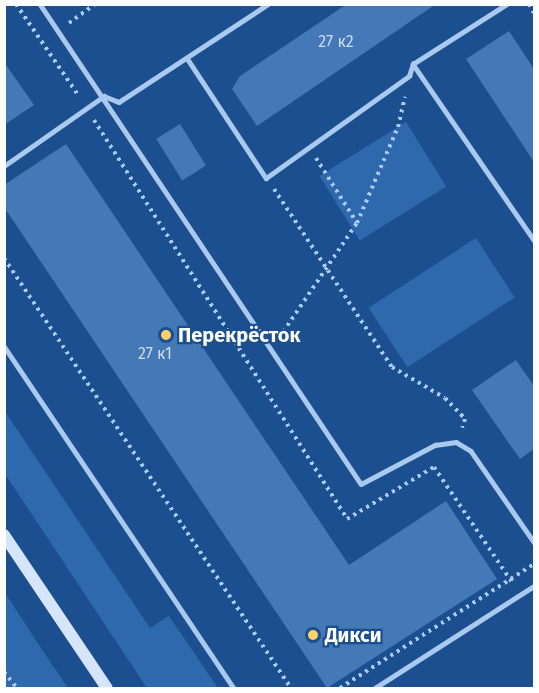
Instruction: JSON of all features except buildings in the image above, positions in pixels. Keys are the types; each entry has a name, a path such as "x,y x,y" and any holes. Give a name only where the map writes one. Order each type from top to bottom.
{"main road":[{"path":"4,535 107,688"}],"lane":[{"path":"40,4 104,96 268,349 361,484 435,445 456,442 471,452 534,542"},
{"path":"104,96 119,102 268,4"},
{"path":"188,58 266,178 409,76 413,64 507,4"},
{"path":"413,64 534,240"},
{"path":"4,166 104,96"},
{"path":"4,346 234,688"},
{"path":"375,688 534,586"}],"path":[{"path":"16,4 79,96 70,103"},
{"path":"529,4 534,13"},
{"path":"268,349 292,325 357,223 398,127 409,76"},
{"path":"309,147 357,223"},
{"path":"266,178 392,367 444,398 465,419 456,442 434,467"},
{"path":"4,258 291,688"},
{"path":"340,688 534,564"},
{"path":"4,672 17,688"}],"shaded area":[{"path":"406,122 446,186 360,241 319,176"},
{"path":"476,238 515,298 407,367 369,308"},
{"path":"4,410 150,628 169,616 218,688 147,688 5,474"},
{"path":"5,593 43,651 68,688 5,688"}],"place":[{"name":"Перекрёсток","path":"166,335"},
{"name":"Дикси","path":"313,635"}]}
